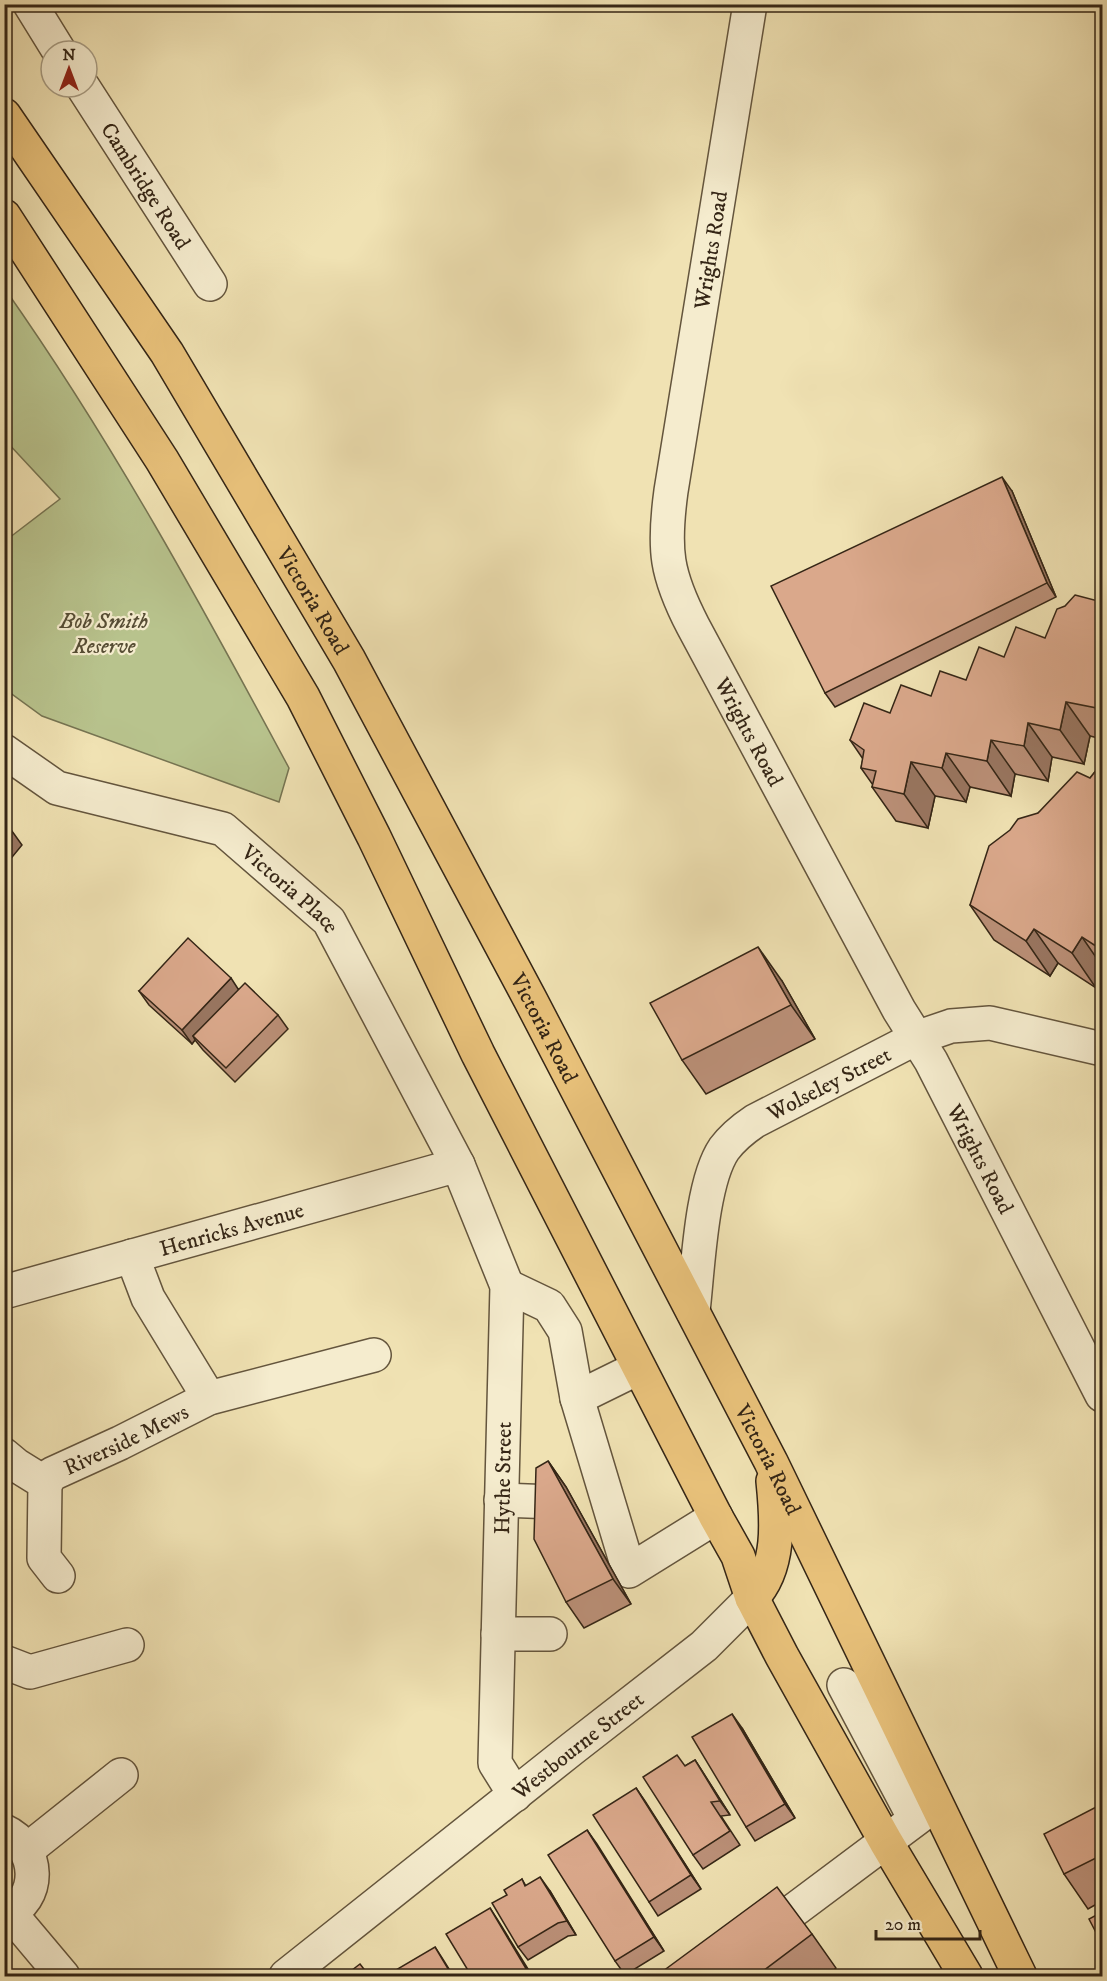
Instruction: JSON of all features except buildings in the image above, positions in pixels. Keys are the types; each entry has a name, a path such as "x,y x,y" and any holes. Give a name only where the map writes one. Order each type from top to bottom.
{"highway":[{"name":"Victoria Road","path":"4,115 168,353 349,660 771,1462 926,1811 1020,1977"},
{"path":"4,216 162,460 303,697 374,837 478,1054 638,1368 738,1556 752,1598 782,1656 886,1842 966,1977"},
{"name":"Westbourne Street","path":"752,1598 770,1569 774,1551 776,1510 771,1462"}],"street":[{"path":"30,4 52,39"},
{"name":"Wrights Road","path":"750,4 666,523 668,561 672,581 684,609 899,1010 931,1061 1102,1395"},
{"name":"Cambridge Road","path":"91,99 210,284"},
{"name":"Victoria Place","path":"4,751 57,788 223,829 329,921 458,1165"},
{"name":"Wolseley Street","path":"693,1311 706,1202 716,1164 724,1149 739,1132 916,1038 951,1026 990,1023 1102,1049"},
{"name":"Henricks Avenue","path":"4,1292 458,1165"},
{"name":"Hythe Street","path":"458,1165 507,1286 495,1763 515,1795"},
{"name":"Riverside Mews","path":"132,1256 148,1298 209,1398"},
{"path":"507,1286 549,1306 565,1331 577,1398 629,1571 716,1517"},
{"name":"Riverside Mews","path":"58,1576 44,1558 45,1483 52,1474 209,1398 374,1355"},
{"path":"577,1398 638,1368"},
{"name":"Riverside Mews","path":"4,1455 45,1483"},
{"path":"501,1500 554,1502"},
{"name":"Westbourne Street","path":"286,1977 704,1646 752,1598"},
{"path":"498,1634 550,1634"},
{"path":"4,1662 30,1672 127,1645"},
{"path":"706,1977 926,1811 844,1684"},
{"path":"63,1977 7,1914 23,1900 31,1885 32,1867 16,1840 121,1775"}],"green space":[{"name":"Bob Smith Reserve","path":"5,289 119,464 189,584 289,768 279,802 42,716 5,689 5,541 60,499 5,440"}]}
